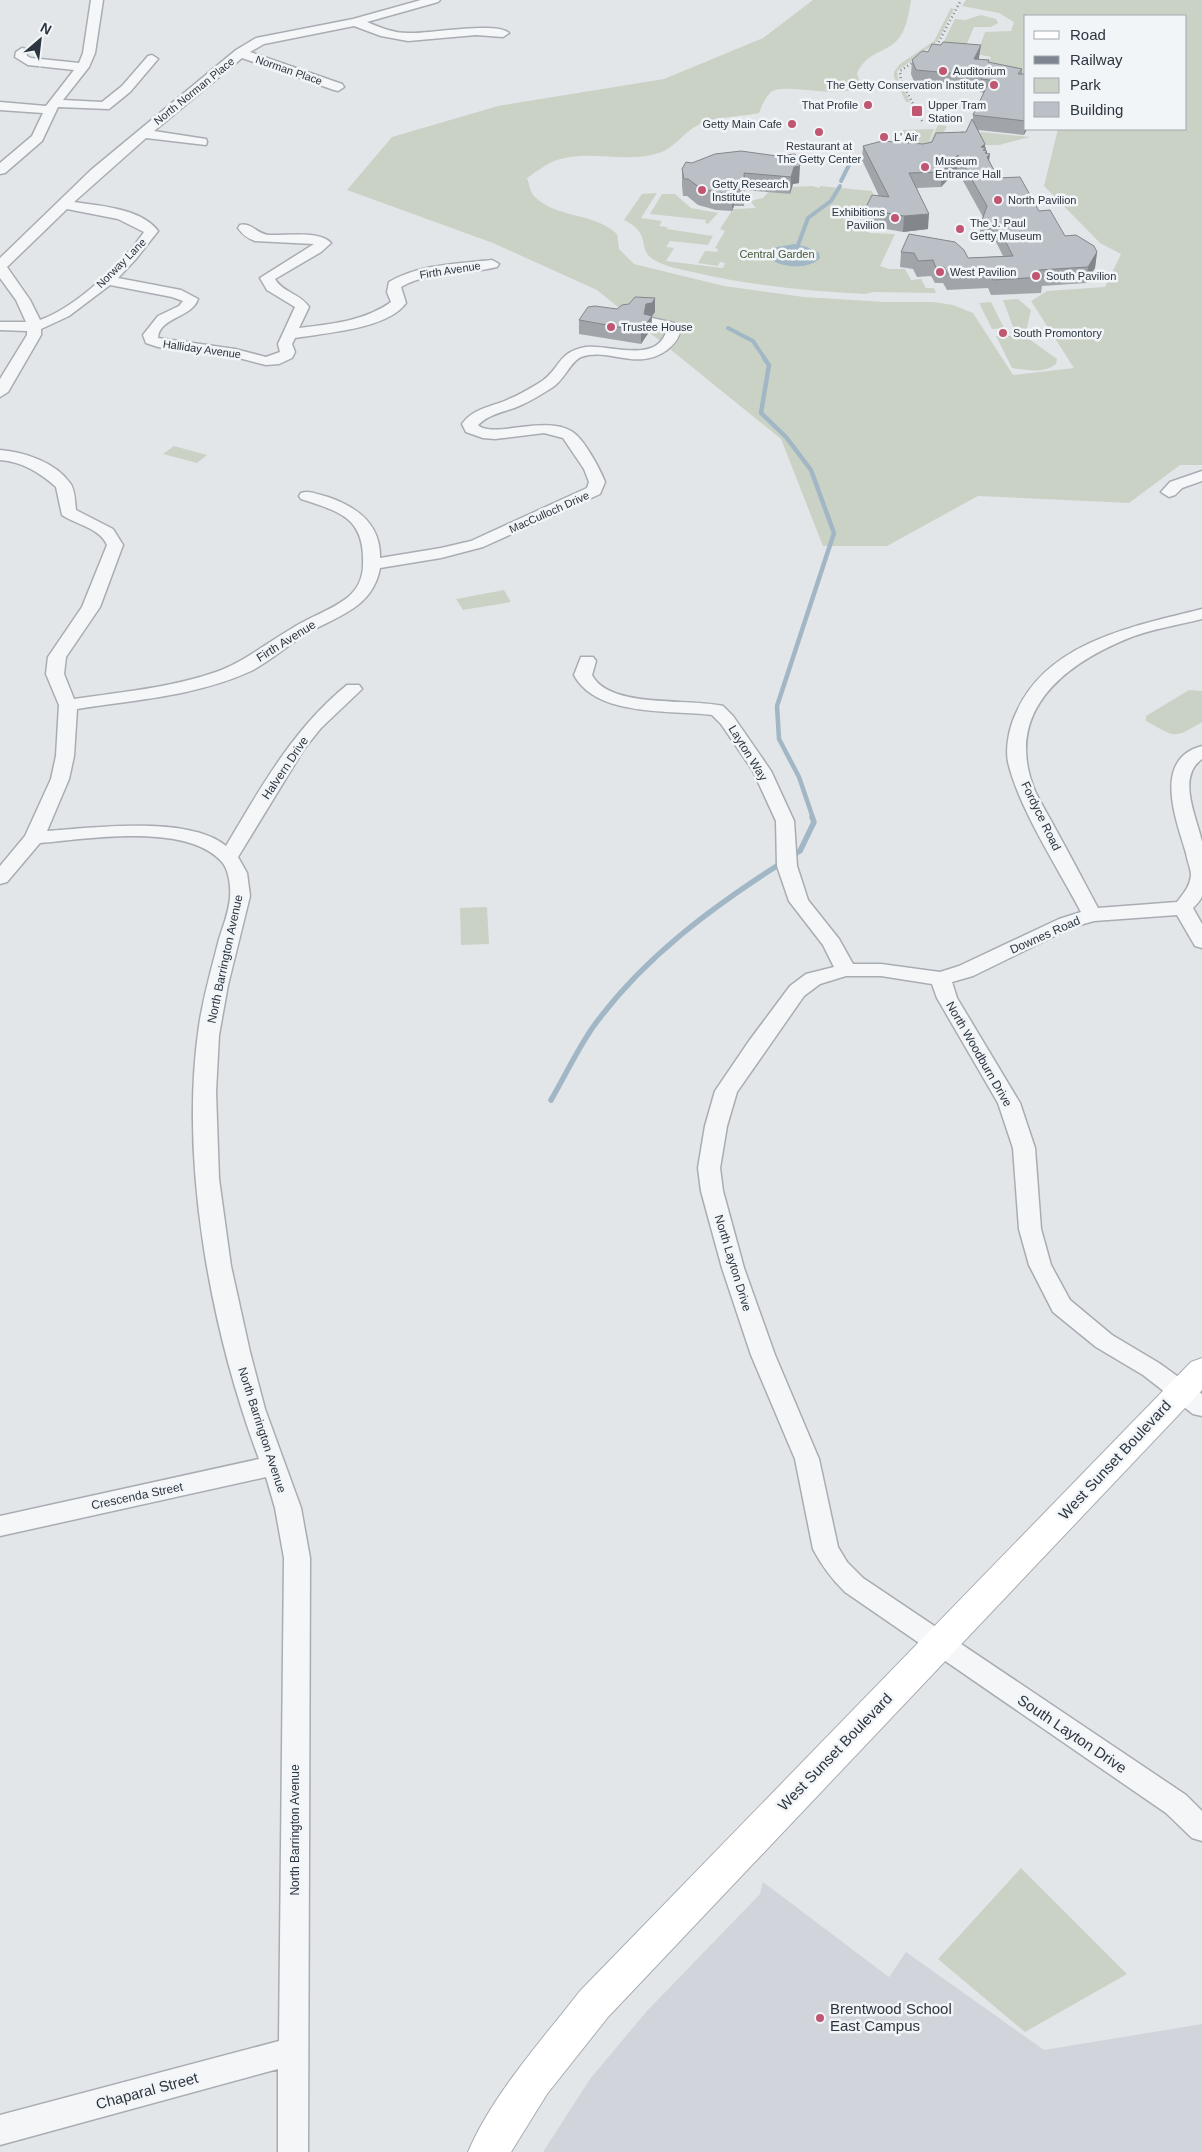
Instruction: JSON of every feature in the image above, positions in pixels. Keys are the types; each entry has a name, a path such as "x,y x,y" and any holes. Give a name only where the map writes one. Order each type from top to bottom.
{"main road":[{"name":"West Sunset Boulevard","path":"488,2152 533,2081 594,2004 1128,1448 1195,1389"}],"street":[{"path":"0,170 37,138 53,106 83,67 89,53 90,36 97,0"},
{"name":"North Norman Place","path":"0,267 64,204 142,133 240,53 260,40 355,22 434,0"},
{"path":"355,22 382,33 397,36 434,35 477,30 503,33"},
{"path":"22,52 20,57 28,61 83,67"},
{"name":"Norman Place","path":"240,53 338,87"},
{"path":"0,106 106,106 126,89 152,59"},
{"path":"142,133 202,142"},
{"name":"Norway Lane","path":"35,326 52,320 107,280 146,240 151,231 146,226 135,221 64,204"},
{"path":"245,228 253,237 309,238 324,242 316,250 267,278 272,287 302,307 289,334"},
{"name":"Firth Avenue","path":"289,334 360,320 392,309 399,303 394,292 394,285 403,279 426,273 492,264"},
{"path":"0,267 26,306 35,326 34,335 0,392"},
{"name":"Halliday Avenue","path":"107,280 176,293 191,299 185,308 156,325 150,335 151,340 158,343 236,353 266,360 281,358 288,352 285,344 289,334"},
{"name":"MacCulloch Drive","path":"372,564 441,553 477,544 594,492 597,482 592,469 568,435 562,431 538,428 490,435 471,429 470,424 474,418 512,404 556,377 565,363 578,354 600,353 627,357 652,354 673,336 669,326 652,322"},
{"path":"0,326 35,326"},
{"path":"0,455 16,456 35,463 64,486 68,512 77,519 105,529 113,536 115,545 91,607 57,657 55,674 68,705 65,756 60,779 34,838 0,878"},
{"path":"1169,492 1176,485 1202,476"},
{"name":"Firth Avenue","path":"68,705 220,678 245,667 305,627 352,604 362,595 369,583 372,564 371,539 366,525 333,504 307,496"},
{"name":"Fordyce Road","path":"1092,915 1026,791 1017,760 1020,724 1030,700 1045,681 1067,663 1097,646 1124,634 1202,614"},
{"name":"Layton Way","path":"587,661 583,675 591,687 602,694 622,700 717,710 727,720 762,770 784,821 787,866 799,900 832,943 846,970"},
{"name":"Halvern Drive","path":"229,857 293,752 333,704 353,689"},
{"path":"1202,752 1190,758 1180,778 1180,786 1201,874 1198,888 1183,908 1202,942"},
{"path":"34,838 157,831 189,836 208,843 229,857"},
{"name":"North Barrington Avenue","path":"229,857 236,869 240,891 215,994 207,1047 205,1131 209,1202 227,1308 249,1396 288,1508 297,1558 293,2152"},
{"name":"Downes Road","path":"941,979 966,971 1066,923 1092,915 1183,908"},
{"name":"North Layton Drive","path":"939,1643 854,1585 838,1569 826,1549 807,1459 764,1355 733,1268 712,1191 709,1168 716,1126 726,1092 756,1046 798,990 813,979 846,970 881,970 941,979"},
{"name":"North Woodburn Drive","path":"941,979 948,998 1009,1104 1024,1148 1030,1229 1040,1265 1061,1306 1104,1341 1152,1369 1195,1389"},
{"name":"Crescenda Street","path":"0,1526 273,1466"},
{"name":"South Layton Drive","path":"939,1643 1176,1804 1202,1829"},
{"name":"Chaparal Street","path":"0,2130 294,2051"}],"shaded area":[{"name":"Brentwood School East Campus","path":"763,1882 889,1977 906,1952 1044,2050 1202,2024 1202,2152 543,2152 590,2079 646,2012 760,1894"}],"green space":[{"path":"813,0 911,0 906,25 902,34 889,47 867,60 857,73 861,87 851,91 839,92 778,89 769,94 759,113 716,119 703,123 691,129 671,147 659,153 634,157 582,156 557,160 545,165 527,178 534,196 553,209 586,218 608,227 617,234 619,249 634,264 724,286 804,297 885,302 933,302 953,305 973,313 1013,375 1074,368 1031,301 1047,291 1105,287 1121,254 1100,243 1044,186 1058,130 1187,130 1187,15 1024,15 1024,79 985,70 991,57 977,54 985,32 1011,31 1014,22 999,13 962,6 966,0 1202,0 1202,465 1180,465 1129,503 978,496 887,546 823,546 781,439 597,290 493,243 347,190 392,137 498,106 664,79 763,38"},
{"path":"951,8 954,9 937,42 897,71 898,79 910,102 906,102 894,77 894,72 900,64 934,41"},
{"path":"981,15 996,19 998,23 991,27 974,27 962,55 943,43 955,19 965,20"},
{"path":"938,125 947,126 936,148 913,151 902,130 934,129 927,148"},
{"path":"961,131 1030,137 999,145 954,146"},
{"name":"Central Garden","path":"813,186 872,191 876,203 850,219 850,224 870,233 895,234 880,266 889,269 905,269 911,280 921,279 926,288 934,288 936,293 873,292 865,294 803,290 742,282 677,268 659,263 649,256 638,231 633,225 624,220 642,194 657,193 641,218 662,221 659,226 667,227 667,229 713,236 708,245 670,241 666,247 674,248 666,261 723,268 725,263 720,262 718,266 698,263 705,251 717,252 718,249 715,248 725,231 720,229 733,209 756,208 750,201 763,198 769,191 790,194 790,187"},
{"path":"662,194 675,194 691,208 718,213 708,224 705,223 706,220 650,214"},
{"path":"1018,299 1031,310 1025,336 1057,359 1056,364 1051,367 1035,371 1012,368 996,336 1012,336 1011,332 1015,332 1003,300"},
{"path":"991,302 1004,328 992,329 979,303"},
{"path":"174,446 207,455 197,463 163,454"},
{"path":"504,590 511,602 463,610 456,599"},
{"path":"1189,690 1202,691 1202,722 1185,732 1174,734 1146,721 1146,716"},
{"path":"487,907 489,944 461,945 460,908"},
{"path":"1021,1868 1127,1974 1025,2032 938,1959"}],"water":[{"path":"794,244 807,247 819,253 820,258 808,265 792,266 777,263 766,255 772,248"}],"building":[{"path":"943,42 981,45 974,59 989,60 988,62 1022,69 1018,74 1024,74 1024,121 973,115 990,80 981,79 983,76 916,70 912,60 922,51 928,52 932,44 941,45"},
{"path":"972,119 985,144 981,147 986,148 983,150 987,151 985,153 990,154 987,157 998,178 1020,177 1039,211 1050,210 1065,236 1076,235 1094,246 1097,252 1088,267 1039,270 1043,277 993,280 989,272 948,274 944,267 936,268 933,260 918,261 914,253 901,252 909,234 955,242 964,250 968,258 1013,256 997,225 981,223 987,206 958,155 942,172 909,173 929,214 904,216 865,209 872,195 889,197 863,146 882,141 923,144 932,142 936,133 966,132"},
{"path":"741,151 777,156 795,154 800,166 794,167 791,177 744,173 745,189 735,189 732,193 717,193 699,187 688,179 684,179 682,169 686,162 692,163 715,154"},
{"path":"635,297 655,298 652,303 646,304 644,314 652,316 641,331 579,320 588,307 617,309 622,305 629,304"}],"waterway":[{"path":"841,181 851,161"},
{"path":"798,245 808,218 831,201 840,186"},
{"path":"728,328 753,341 765,359"},
{"path":"764,358 769,365 761,413 786,437 811,470 834,533 777,706 779,739 799,777 813,818"},
{"path":"790,857 800,851 814,822 812,817"},
{"path":"551,1100 593,1027 634,978 656,956 705,916 783,862"}],"railway":[{"path":"922,121 901,81 900,71 936,47 961,0"}],"place":[{"name":"Auditorium","path":"943,71"},
{"name":"The Getty Conservation Institute","path":"994,85"},
{"name":"That Profile","path":"868,105"},
{"name":"Upper Tram Station","path":"917,111"},
{"name":"Getty Main Cafe","path":"792,124"},
{"name":"Restaurant at The Getty Center","path":"819,132"},
{"name":"L' Air","path":"884,137"},
{"name":"Museum Entrance Hall","path":"925,167"},
{"name":"Getty Research Institute","path":"702,190"},
{"name":"North Pavilion","path":"998,200"},
{"name":"Exhibitions Pavilion","path":"895,218"},
{"name":"The J. Paul Getty Museum","path":"960,229"},
{"name":"West Pavilion","path":"940,272"},
{"name":"South Pavilion","path":"1036,276"},
{"name":"Trustee House","path":"611,327"},
{"name":"South Promontory","path":"1003,333"},
{"name":"Brentwood School East Campus","path":"820,2018"}]}
